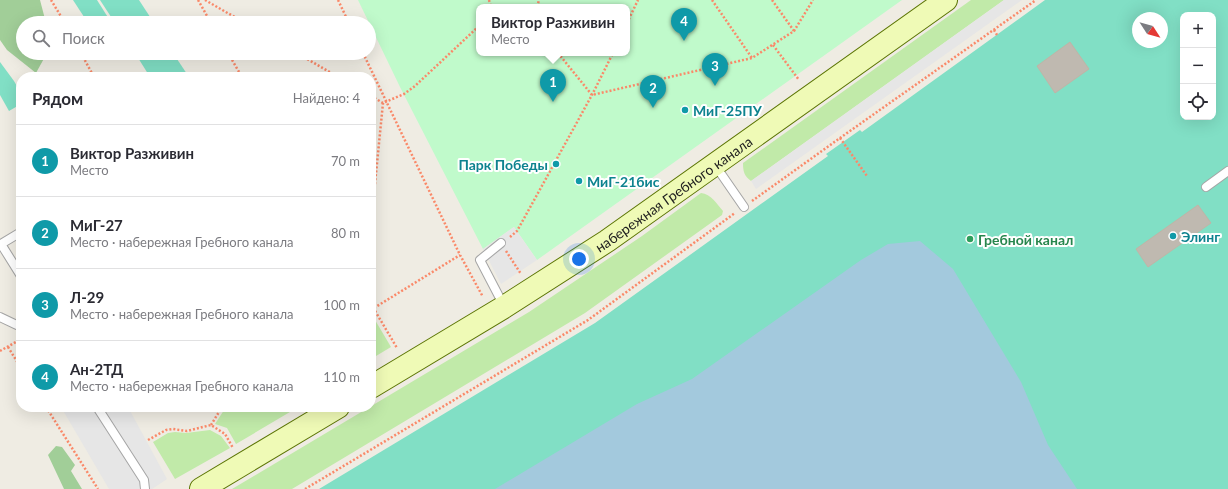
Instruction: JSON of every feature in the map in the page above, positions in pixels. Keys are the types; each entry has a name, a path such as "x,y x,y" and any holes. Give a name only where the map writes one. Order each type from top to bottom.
{"street":[{"name":"набережная Гребного канала","path":"376,384 504,307 607,242 946,0"},
{"path":"201,489 330,412"}],"lane":[{"path":"715,165 744,207"},
{"path":"1206,187 1228,171"},
{"path":"16,235 1,244 16,268"},
{"path":"501,243 480,260 504,307"},
{"path":"0,317 16,325"},
{"path":"100,412 144,480 146,489"}],"path":[{"path":"51,0 61,16"},
{"path":"198,0 207,16"},
{"path":"205,0 233,16"},
{"path":"338,0 346,16"},
{"path":"630,17 638,0"},
{"path":"712,0 752,58"},
{"path":"772,0 794,31"},
{"path":"592,95 752,58 794,31 813,0"},
{"path":"305,489 588,320 840,138 1036,0"},
{"path":"376,99 383,103 404,94 415,86 476,29"},
{"path":"994,30 997,35"},
{"path":"773,45 799,80"},
{"path":"560,56 592,95"},
{"path":"521,274 501,243 517,231 592,95 611,56"},
{"path":"85,60 91,72"},
{"path":"232,60 239,72"},
{"path":"309,60 329,72"},
{"path":"366,60 372,72"},
{"path":"376,81 460,255 483,297"},
{"path":"376,174 383,103"},
{"path":"840,138 867,176"},
{"path":"376,307 460,255"},
{"path":"376,311 397,348"},
{"path":"0,351 16,342"},
{"path":"8,347 16,360"},
{"path":"49,412 98,489"},
{"path":"211,425 219,412"},
{"path":"148,440 166,430 187,430 211,425 225,434 234,449"}],"green space":[{"path":"0,0 40,0 44,16 16,16 16,57 7,50 0,40"},
{"path":"73,0 97,0 107,16 83,16"},
{"path":"100,0 139,0 149,16 110,16"},
{"name":"Парк Победы","path":"358,0 902,0 537,260 514,227 483,249 376,37 376,16 366,16"},
{"path":"971,0 1004,0 751,181 745,175 743,163"},
{"name":"Гребной канал","path":"1045,0 1228,0 1228,489 319,489 595,323 828,156 826,154 860,130 862,132"},
{"path":"20,60 43,60 37,72"},
{"path":"139,60 178,60 186,72 147,72"},
{"path":"0,62 16,84 16,107 9,111 0,95"},
{"path":"701,193 708,195 723,211 722,215 585,313 292,489 232,489 361,412 376,412 376,403 529,312 642,236"},
{"path":"376,322 391,347 376,356"},
{"path":"223,412 290,412 236,444 227,428 215,424"},
{"path":"210,430 221,436 230,448 175,479 153,442 168,433 186,433"},
{"path":"56,446 62,447 75,465 71,471 82,489 64,489 48,455"}],"shaded area":[{"path":"1004,0 1022,0 756,189 751,181"},
{"path":"514,227 537,260 501,284 483,249"},
{"path":"64,412 131,412 167,479 152,489 109,489"}],"water":[{"name":"Гребной канал","path":"920,241 953,269 1021,382 1048,445 1077,489 495,489 637,404 692,379 861,260 888,244"}],"building":[{"path":"1070,42 1089,69 1055,93 1037,66"},
{"name":"Элинг","path":"1198,205 1211,223 1148,267 1136,249"}],"place":[{"name":"Ан-2ТД","path":"684,41"},
{"name":"Л-29","path":"715,86"},
{"name":"Виктор Разживин","path":"553,102"},
{"name":"МиГ-27","path":"653,108"},
{"name":"МиГ-25ПУ","path":"685,110"},
{"name":"Парк Победы","path":"556,164"},
{"name":"МиГ-21бис","path":"579,181"},
{"name":"Элинг","path":"1173,236"},
{"name":"Гребной канал","path":"970,239"}]}
